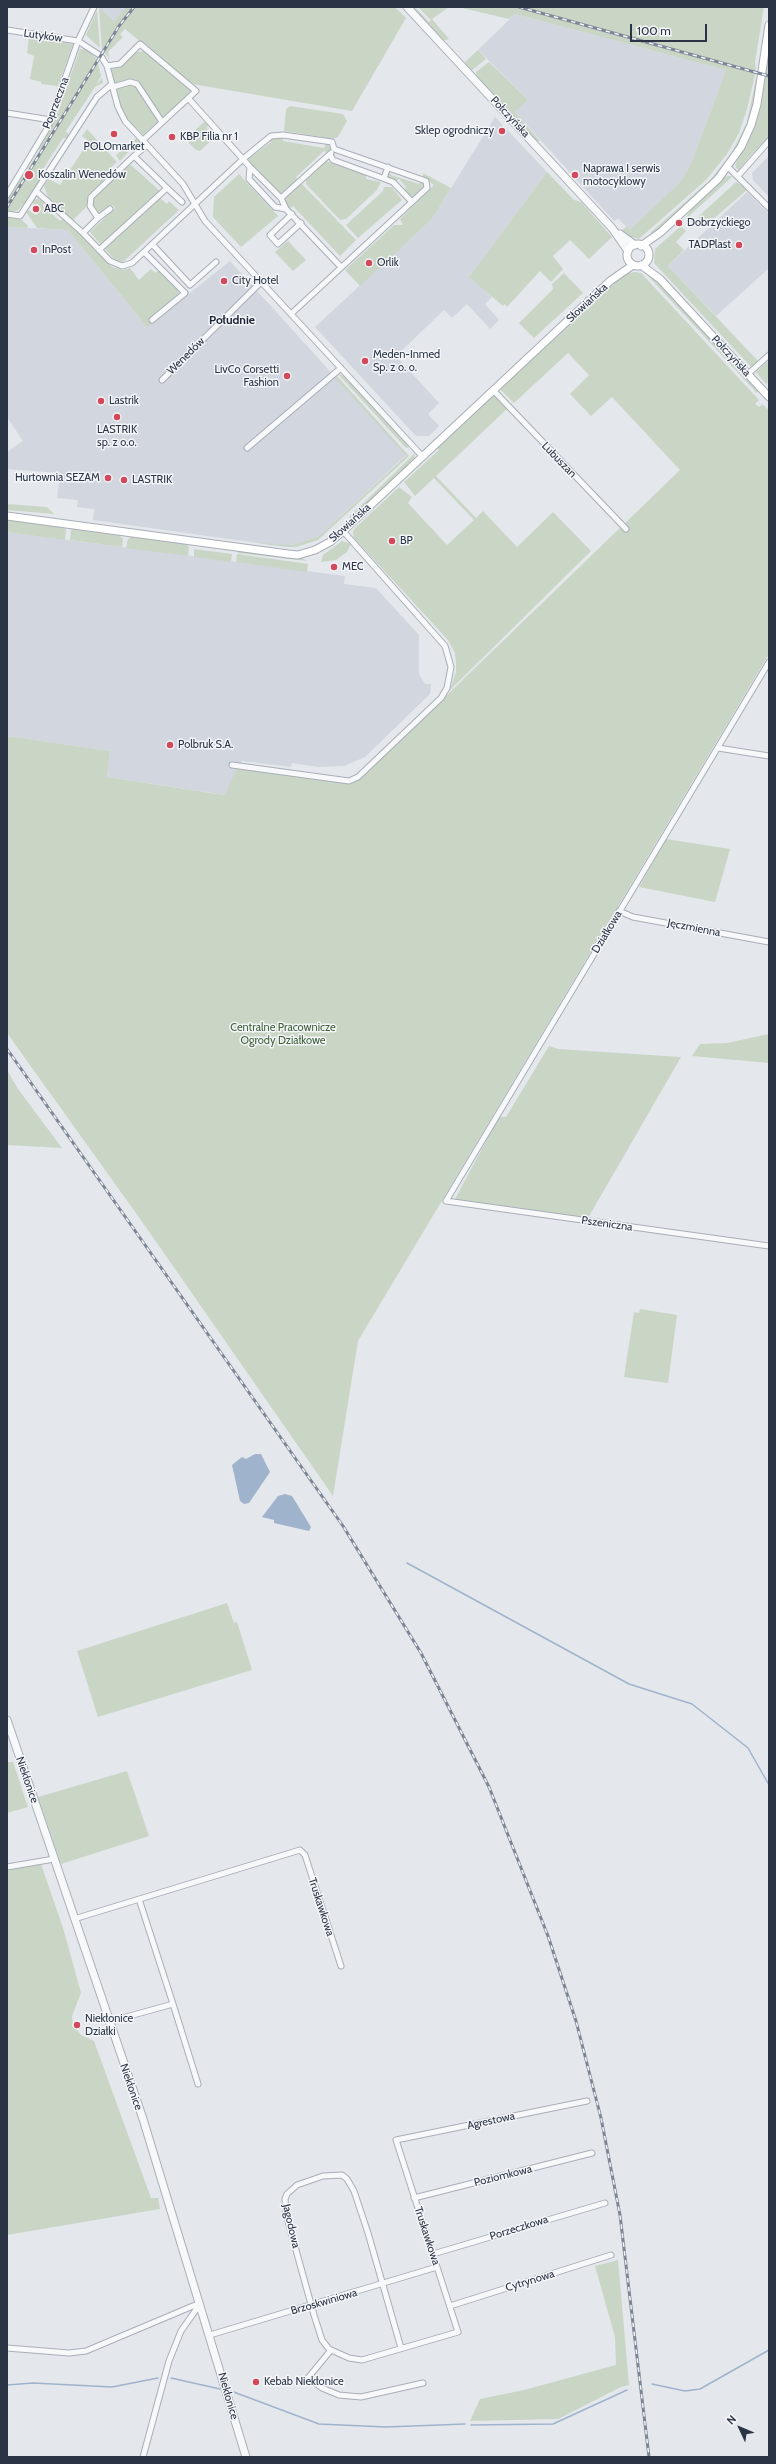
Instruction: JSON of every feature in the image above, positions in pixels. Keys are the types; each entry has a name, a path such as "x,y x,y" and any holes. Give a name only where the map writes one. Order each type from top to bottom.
{"main road":[{"path":"662,232 728,167 744,141 753,117 769,25"},
{"name":"Słowiańska","path":"610,281 628,255 638,245 662,232"},
{"name":"Słowiańska","path":"7,516 294,555 320,548 343,531 610,281 637,265 648,255 662,232"},
{"path":"638,245 648,255"},
{"name":"Połczyńska","path":"628,255 637,265 660,279 769,397"},
{"name":"Połczyńska","path":"648,255 660,279"}],"street":[{"name":"Poprzeczna","path":"7,195 50,120 78,41 94,7"},
{"name":"Połczyńska","path":"407,7 612,228 628,255"},
{"name":"Lutyków","path":"7,30 78,41"},
{"path":"78,41 94,49 107,66 121,114 183,184 205,221 422,456"},
{"path":"107,66 120,64 140,44 196,91 143,140"},
{"path":"7,214 20,216 97,97 112,86 130,82 137,84 162,122"},
{"path":"188,98 242,159 281,198 286,209 341,267"},
{"path":"7,114 50,120"},
{"path":"36,191 83,232 110,261 122,266 132,263 194,203 264,140 277,135 332,142 334,149 330,155 281,198"},
{"path":"738,176 769,141"},
{"path":"98,218 90,206 91,197 147,145"},
{"path":"291,314 427,188 426,181 334,149"},
{"path":"330,155 333,160 393,182 412,202"},
{"path":"134,156 182,202"},
{"path":"250,167 249,179 275,207 286,209"},
{"path":"384,178 388,167"},
{"path":"728,167 769,208"},
{"path":"99,250 167,188"},
{"path":"83,232 110,209"},
{"path":"292,214 270,235 278,244 301,224"},
{"name":"Połczyńska","path":"612,228 638,245"},
{"path":"152,244 190,285 216,262"},
{"path":"144,252 185,293 152,320"},
{"name":"Wenedów","path":"162,380 261,282"},
{"path":"748,374 769,355"},
{"path":"247,448 341,368"},
{"name":"Lubuszan","path":"493,390 626,529"},
{"path":"232,765 349,781 358,777 441,698 447,688 451,668 445,646 343,531"},
{"name":"Działkowa","path":"446,1201 769,662"},
{"path":"718,748 769,756"},
{"name":"Jęczmienna","path":"619,911 633,917 769,942"},
{"name":"Pszeniczna","path":"446,1201 769,1246"},
{"name":"Niekłonice","path":"7,1720 9,1735 54,1859 108,2022 143,2119 246,2457"},
{"name":"Truskawkowa","path":"139,1899 300,1850 305,1855 341,1966"},
{"path":"7,1867 54,1859"},
{"path":"74,1919 139,1899 198,2084"},
{"path":"108,2022 173,2004"},
{"name":"Agrestowa","path":"396,2140 587,2101"},
{"name":"Truskawkowa","path":"396,2140 458,2332 401,2348"},
{"name":"Poziomkowa","path":"414,2198 592,2153"},
{"name":"Jagodowa","path":"331,2350 322,2340 286,2214 285,2199 292,2188 323,2176 342,2175 354,2191 401,2348"},
{"name":"Porzeczkowa","path":"433,2254 605,2202"},
{"name":"Cytrynowa","path":"450,2306 611,2255"},
{"name":"Brzoskwiniowa","path":"210,2335 312,2304 383,2285 437,2267"},
{"path":"7,2348 69,2353 86,2351 200,2303"},
{"path":"142,2457 169,2361 181,2331 200,2303"},
{"path":"401,2348 362,2360 349,2358 331,2350 308,2378 322,2388 339,2395 360,2397 423,2383"}],"shaded area":[{"path":"99,7 126,7 114,21"},
{"path":"515,14 726,70 691,164 680,182 630,231 618,218 614,221 515,112 528,100 478,50"},
{"path":"495,117 547,172 470,276 492,297 485,304 499,320 490,329 467,304 452,318 444,310 396,356 439,403 428,414 439,426 429,436 416,436 315,327 432,219"},
{"path":"769,156 769,197 753,180 752,173"},
{"path":"747,192 769,214 769,268 716,316 668,266"},
{"path":"7,227 68,230 147,327 230,261 406,455 318,537 292,545 272,545 93,520 94,509 77,507 78,500 57,498 60,473 7,469 7,452 23,441 7,417"},
{"path":"7,532 345,576 344,584 376,588 419,635 419,674 425,684 431,684 430,694 365,757 344,766 319,767 292,763 291,767 242,761 225,795 107,777 110,751 7,736"}],"green space":[{"path":"99,7 114,21 126,7 395,7 406,18 352,111 192,84 125,29 120,34 123,37 108,52 110,59 102,50"},
{"path":"411,7 415,7 429,22 431,20 418,7 449,7 432,19 449,39 442,41"},
{"path":"458,7 764,7 755,62 756,70 747,109 739,133 727,154 707,179 639,239 631,237 622,230 626,227 630,230 680,182 691,164 726,70 515,14 509,19"},
{"path":"97,10 100,48 86,35"},
{"path":"29,37 73,44 58,86 41,84 41,82 30,79 34,56 27,53"},
{"path":"769,44 769,138 751,155 738,171 735,165 744,149"},
{"path":"80,49 86,49 97,59 101,76 96,85 102,78 103,83 95,87 66,131 69,135 67,138 63,138 43,169 45,172 29,198 17,211 7,211 7,200 40,150 38,149 56,117"},
{"path":"478,50 486,59 472,70 469,69 465,62"},
{"path":"145,51 193,90 143,135 129,121 121,108 111,69 120,67 136,52"},
{"path":"489,62 528,100 515,112 540,141 536,141 476,76 476,72"},
{"path":"757,74 755,99 741,142 714,180 651,238 651,232 709,181 730,156 747,122"},
{"path":"290,106 343,114 347,121 338,137 333,139 284,131 286,109"},
{"path":"204,122 209,125 206,128 210,132 214,130 216,136 200,151 196,150 187,141 187,137"},
{"path":"87,129 117,162 103,175 106,178 88,195 87,206 73,220 48,197 44,186 49,179 60,185 89,141 82,136"},
{"path":"282,137 283,141 324,148 326,144 328,144 331,149 328,154 324,151 296,177 298,180 282,195 247,160 271,142 269,139"},
{"path":"137,138 142,144 141,147 136,152 132,148 120,161 116,155"},
{"path":"326,161 366,175 366,179 381,182 377,190 346,219 340,220 306,184 306,179"},
{"path":"131,165 161,192 153,199 150,199 101,245 90,232 115,208 112,205 102,215 99,214 93,207 92,200 126,166"},
{"path":"390,170 391,175 419,184 421,181 425,183 424,188 411,197 405,191 406,187 399,179 396,181 388,177"},
{"path":"547,172 574,200 581,202 612,237 589,259 570,240 553,256 563,269 551,282 540,271 507,307 505,304 503,306 469,277"},
{"path":"423,173 451,188 432,219 360,286 345,270 394,225 403,225 400,219 434,185 423,178"},
{"path":"239,174 278,216 241,247 213,217 214,197"},
{"path":"732,176 689,216 693,220 691,222 686,217 693,207 723,178"},
{"path":"300,182 356,240 340,256 293,206 290,209 288,207 283,197"},
{"path":"736,182 748,189 705,226 699,219 699,216"},
{"path":"384,187 392,187 402,200 358,238 346,225 383,191"},
{"path":"38,198 44,202 43,206 60,221 62,219 76,230 112,267 123,270 130,268 139,280 151,269 155,273 159,270 178,290 179,294 148,320 152,324 147,327 68,230 37,228 26,212 28,210 36,215 40,210 33,204 33,201"},
{"path":"160,198 167,204 169,201 179,210 123,262 114,259 105,249"},
{"path":"7,217 22,220 28,226 27,228 7,227"},
{"path":"681,226 686,231 676,242 684,250 668,266 759,362 752,368 654,263 655,249"},
{"path":"288,241 306,260 293,271 275,252"},
{"name":"Centralne Pracownicze Ogrody Działkowe","path":"635,272 641,273 759,400 755,404 759,407 762,404 769,410 769,654 358,1341 333,1496 143,1223 7,1033 7,736 110,751 107,777 225,795 237,768 273,774 359,780 680,470 612,397 591,416 570,394 589,375 568,353 514,403 500,389 622,274"},
{"path":"564,273 583,293 534,338 519,323 553,289 552,284"},
{"path":"649,273 759,390 757,393 648,276"},
{"path":"767,362 769,363 769,381 766,384 756,372"},
{"path":"338,374 345,376 410,446 406,448"},
{"path":"336,375 409,456 318,540 296,547 257,543 292,545 318,537 406,456 334,377"},
{"path":"494,394 507,409 436,476 476,518 483,511 517,547 553,512 591,551 450,690 456,672 456,662 455,653 448,640 354,538 353,533 354,529 399,487 412,497 408,503 447,545 474,520 434,478 415,496 404,482 439,450 436,447"},
{"path":"415,453 414,460 351,518 349,517"},
{"path":"7,504 47,507 54,514 7,510"},
{"path":"7,519 63,527 66,530 65,540 7,532"},
{"path":"74,528 118,534 123,539 122,547 70,540 71,530"},
{"path":"133,536 186,544 189,547 188,556 126,548 128,539"},
{"path":"342,541 351,544 347,552 336,560 321,562 323,555"},
{"path":"194,549 232,554 231,562 194,557"},
{"path":"241,551 302,558 307,561 237,553"},
{"path":"237,554 308,564 307,572 236,562"},
{"path":"666,839 730,849 715,902 639,887"},
{"path":"769,1034 769,1063 692,1056 700,1044 727,1043"},
{"path":"549,1046 558,1049 681,1057 588,1218 455,1199 499,1117 506,1117"},
{"path":"7,1070 18,1089 62,1148 7,1145"},
{"path":"640,1309 677,1315 668,1383 624,1377 634,1312 639,1313"},
{"path":"227,1603 234,1623 237,1622 252,1670 98,1717 77,1651"},
{"path":"7,1762 13,1762 28,1807 7,1813"},
{"path":"127,1771 149,1836 61,1864 38,1797"},
{"path":"41,1864 64,1931 81,1993 72,2016 73,2025 81,2035 94,2041 151,2198 158,2198 160,2209 7,2235 7,1870"},
{"path":"618,2260 629,2385 621,2387 558,2419 470,2421 480,2399 524,2390 616,2365 615,2337 595,2266"}],"water":[{"path":"255,1454 261,1454 270,1472 249,1503 244,1504 240,1501 232,1465 242,1457 246,1459"},
{"path":"285,1494 292,1496 311,1527 309,1531 274,1523 274,1520 262,1517 278,1496"}],"waterway":[{"path":"407,1563 629,1684 692,1704 748,1748 769,1785"},
{"path":"652,2384 685,2391 700,2389 769,2350"},
{"path":"7,2385 33,2383 112,2387 158,2378"},
{"path":"171,2378 220,2389"},
{"path":"471,2425 553,2424 627,2390"},
{"path":"231,2391 319,2424 386,2427 465,2424"}],"railway":[{"path":"7,207 119,26 134,7"},
{"path":"519,7 769,76"},
{"path":"7,1049 343,1526 421,1653 489,1787 548,1936 576,2021 601,2118 620,2215 649,2457"}],"place":[{"name":"Sklep ogrodniczy","path":"502,131"},
{"name":"POLOmarket","path":"114,134"},
{"name":"KBP Filia nr 1","path":"172,137"},
{"name":"Koszalin Wenedów","path":"29,175"},
{"name":"Naprawa I serwis motocyklowy","path":"575,175"},
{"name":"ABC","path":"36,209"},
{"name":"Dobrzyckiego","path":"679,223"},
{"name":"TADPlast","path":"739,245"},
{"name":"InPost","path":"34,250"},
{"name":"Orlik","path":"369,263"},
{"name":"City Hotel","path":"224,281"},
{"name":"Meden-Inmed Sp. z o. o.","path":"365,361"},
{"name":"LivCo Corsetti Fashion","path":"287,376"},
{"name":"Lastrik","path":"101,401"},
{"name":"LASTRIK sp. z o.o.","path":"117,417"},
{"name":"Hurtownia SEZAM","path":"108,478"},
{"name":"LASTRIK","path":"124,480"},
{"name":"BP","path":"392,541"},
{"name":"MEC","path":"334,567"},
{"name":"Polbruk S.A.","path":"170,745"},
{"name":"Niekłonice Działki","path":"77,2025"},
{"name":"Kebab Niekłonice","path":"256,2382"}],"district":[{"name":"Południe","path":"232,320"}]}
